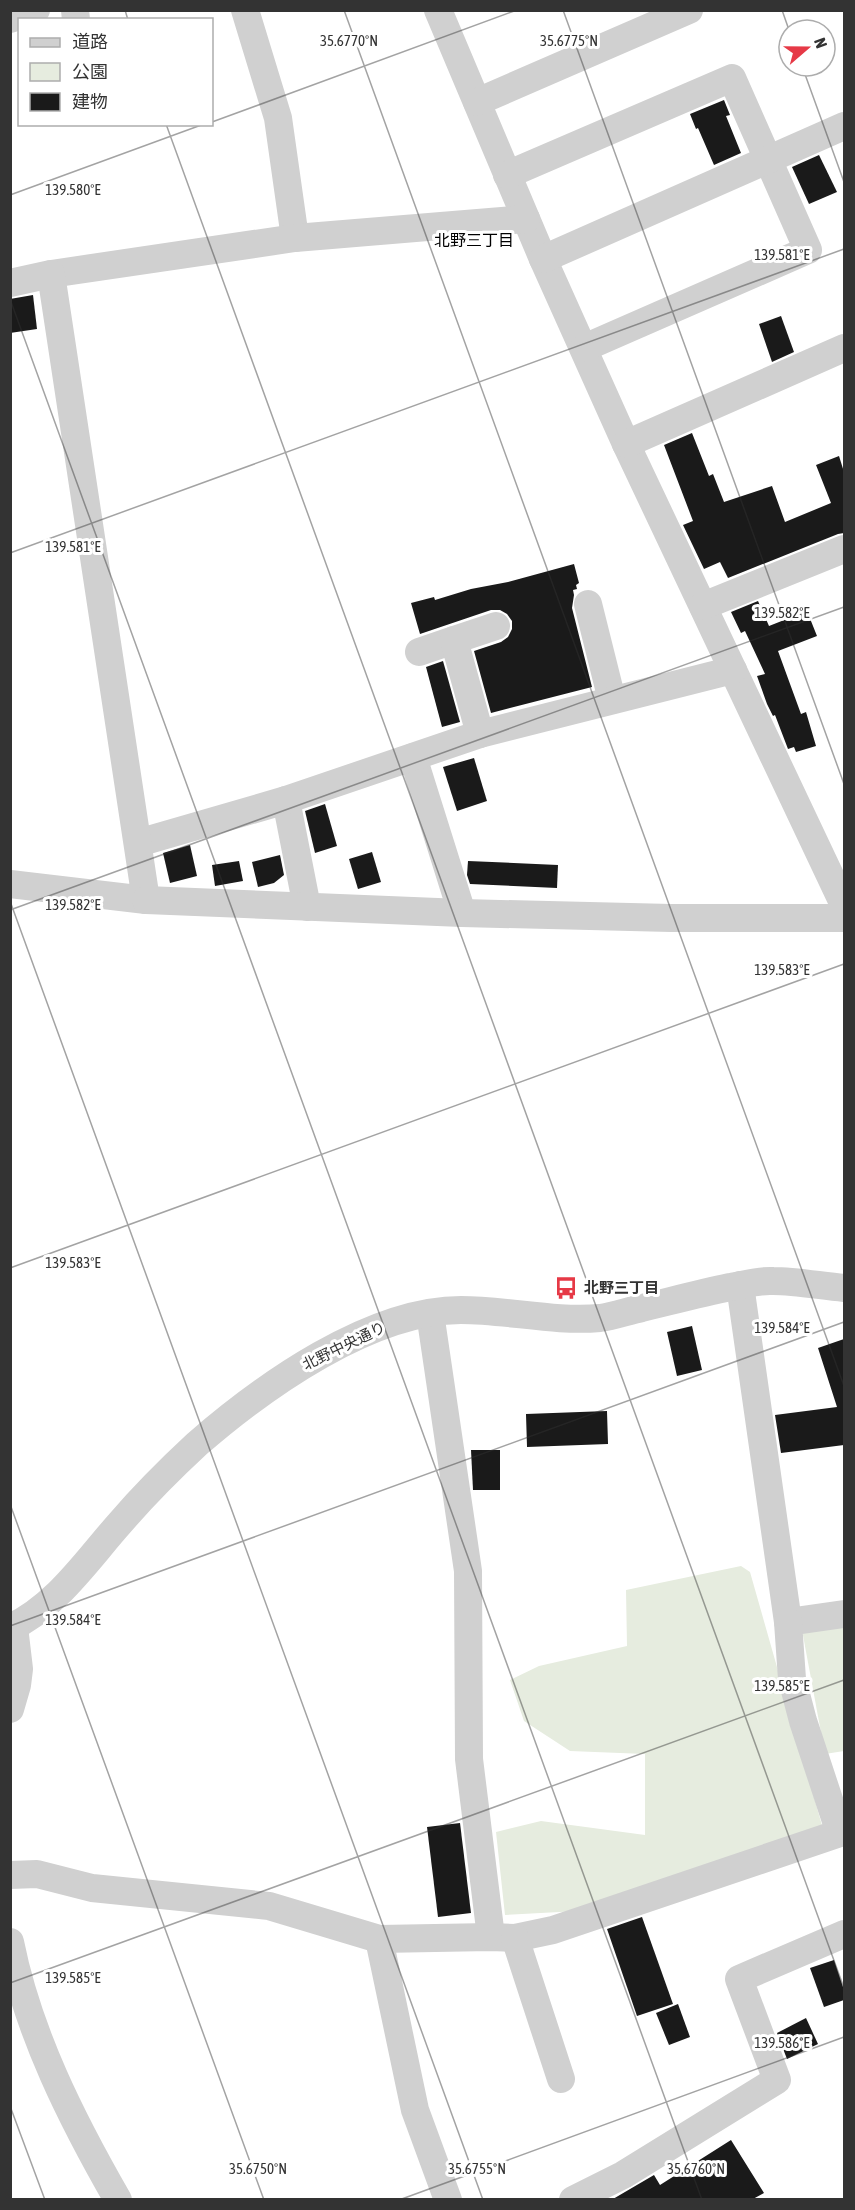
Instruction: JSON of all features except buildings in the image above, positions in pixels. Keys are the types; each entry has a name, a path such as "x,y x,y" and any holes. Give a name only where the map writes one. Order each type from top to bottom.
{"street":[{"path":"10,19 36,10"},
{"path":"245,10 278,118 295,238"},
{"path":"477,102 689,10"},
{"path":"439,11 543,259 626,444 844,905"},
{"path":"507,174 732,78 768,159 808,250 584,348"},
{"path":"543,259 844,126"},
{"path":"10,283 51,274 295,238 526,219"},
{"path":"51,274 146,900"},
{"path":"626,444 844,348"},
{"path":"703,606 844,549"},
{"path":"588,604 612,700"},
{"path":"419,652 496,626"},
{"path":"454,640 480,734"},
{"path":"138,843 286,800 480,734 734,670"},
{"path":"413,757 462,913"},
{"path":"286,800 307,907"},
{"path":"10,884 146,900 307,907 671,918 844,918"},
{"name":"北野中央通り","path":"12,1628 38,1611 74,1578 120,1523 170,1469 223,1423 256,1397 307,1363 366,1333 395,1322 430,1313 460,1310 550,1318 602,1317 772,1280 844,1288"},
{"path":"10,1875 37,1874 92,1888 269,1906 380,1939 503,1937 553,1930 842,1838 803,1721 792,1679 788,1622 740,1286"},
{"path":"430,1313 468,1571 469,1759 503,1937 561,2079"},
{"path":"788,1622 844,1614"},
{"path":"10,1709 18,1685 19,1669 12,1628"},
{"path":"573,2199 623,2175 777,2080 739,1979 844,1934"},
{"path":"380,1939 415,2109 448,2199"},
{"path":"10,1942 17,1975 44,2052 93,2157 118,2199"}],"green space":[{"path":"741,1566 750,1572 823,1829 597,1910 505,1915 496,1832 541,1821 645,1835 645,1754 570,1751 524,1721 510,1680 539,1666 627,1646 626,1590"},
{"path":"844,1625 844,1751 825,1754 802,1630"}],"place":[{"name":"北野三丁目","path":"566,1288"}],"district":[{"name":"北野三丁目","path":"474,240"}]}
